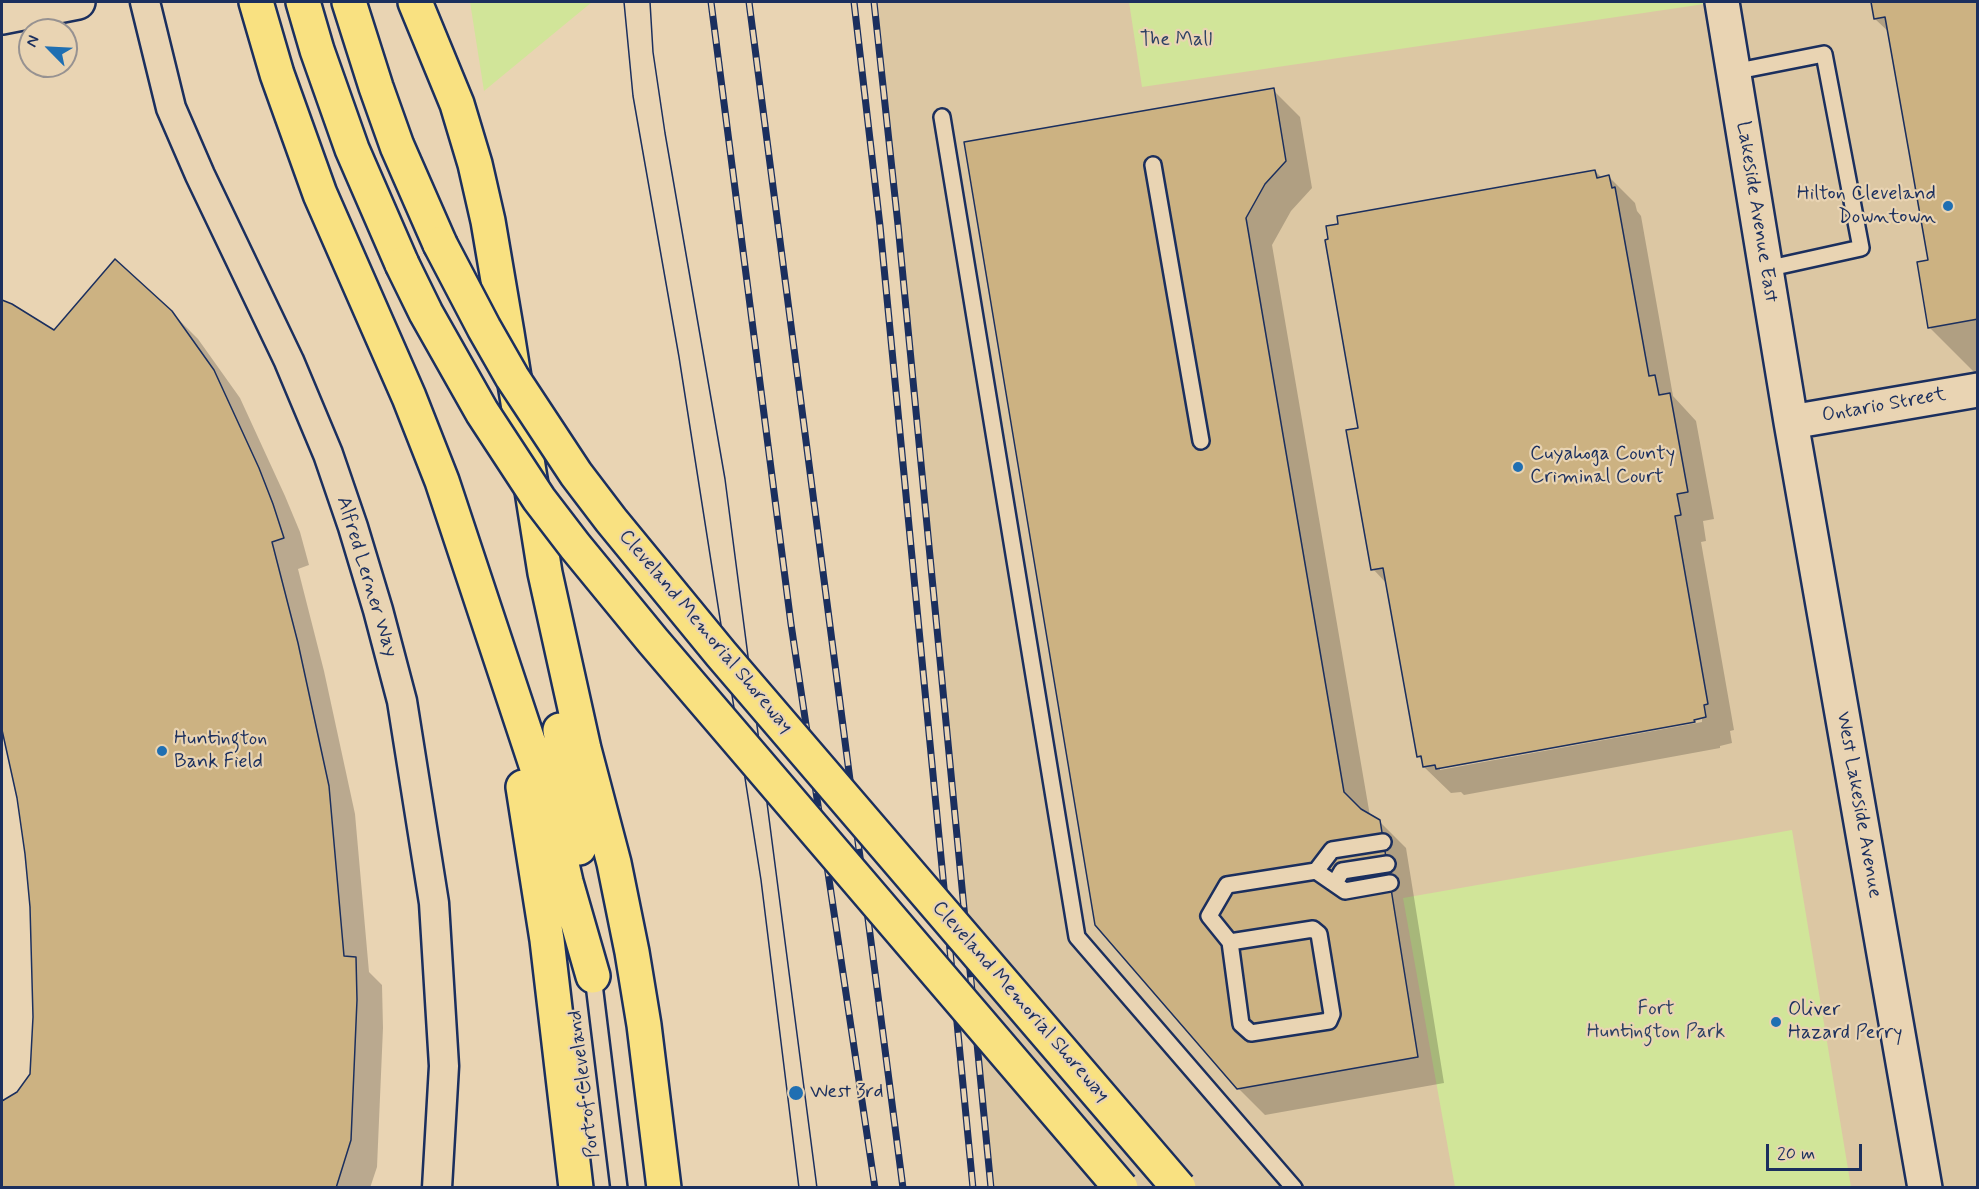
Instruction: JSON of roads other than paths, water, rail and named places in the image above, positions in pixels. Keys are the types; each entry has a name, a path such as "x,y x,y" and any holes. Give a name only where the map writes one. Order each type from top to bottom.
{"highway":[{"path":"256,2 277,74 320,194 434,459 477,583 546,798 566,882 593,976"},
{"path":"303,2 317,50 352,149 402,264 426,313 482,412 539,499 653,641 1121,1188"},
{"name":"Cleveland Memorial Shoreway","path":"349,2 397,147 440,243 512,377 570,466 611,520 721,654 1179,1188"},
{"path":"415,2 458,104 475,164 501,294 544,573 584,749 614,862 632,952 646,1036 664,1188"},
{"path":"544,573 554,696 582,868 593,976"},
{"path":"494,641 526,802 538,881 576,1188"}],"street":[{"path":"2,17 78,2"},
{"name":"Alfred Lerner Way","path":"145,2 171,108 200,175 289,361 328,454 354,527 402,701 434,903 444,1066 437,1188"},
{"name":"Lakeside Avenue East","path":"1722,2 1791,422"},
{"name":"Ontario Street","path":"1791,422 1977,390"},
{"name":"West Lakeside Avenue","path":"1791,422 1925,1188"}],"lane":[{"path":"1733,72 1824,54 1861,248 1766,269"},
{"path":"942,117 1077,937 1294,1188"},
{"path":"1153,165 1201,441"},
{"path":"1316,871 1332,850 1383,842"},
{"path":"1335,883 1342,871 1387,864"},
{"path":"1230,942 1313,929 1320,934 1332,1014 1329,1021 1251,1033 1241,1024 1230,942 1209,916 1227,885 1316,871 1345,891 1390,884"},
{"name":"Port of Cleveland","path":"593,976 619,1188"}],"tram line":[{"path":"624,2 633,96 679,357 761,880 799,1188"},
{"path":"650,2 653,52 665,133 725,479 817,1188"}],"railway":[{"path":"711,2 791,624 875,1188"},
{"path":"749,2 903,1188"},
{"path":"854,2 880,226 973,1188"},
{"path":"874,2 898,225 991,1188"}],"place":[{"name":"Hilton Cleveland Downtown","path":"1948,206"},
{"name":"Cuyahoga County Criminal Court","path":"1518,467"},
{"name":"Huntington Bank Field","path":"162,751"},
{"name":"Oliver Hazard Perry","path":"1776,1022"},
{"name":"West 3rd","path":"796,1093"}],"park label":[{"name":"The Mall","path":"1176,41"},
{"name":"Fort Huntington Park","path":"1656,1022"}]}
